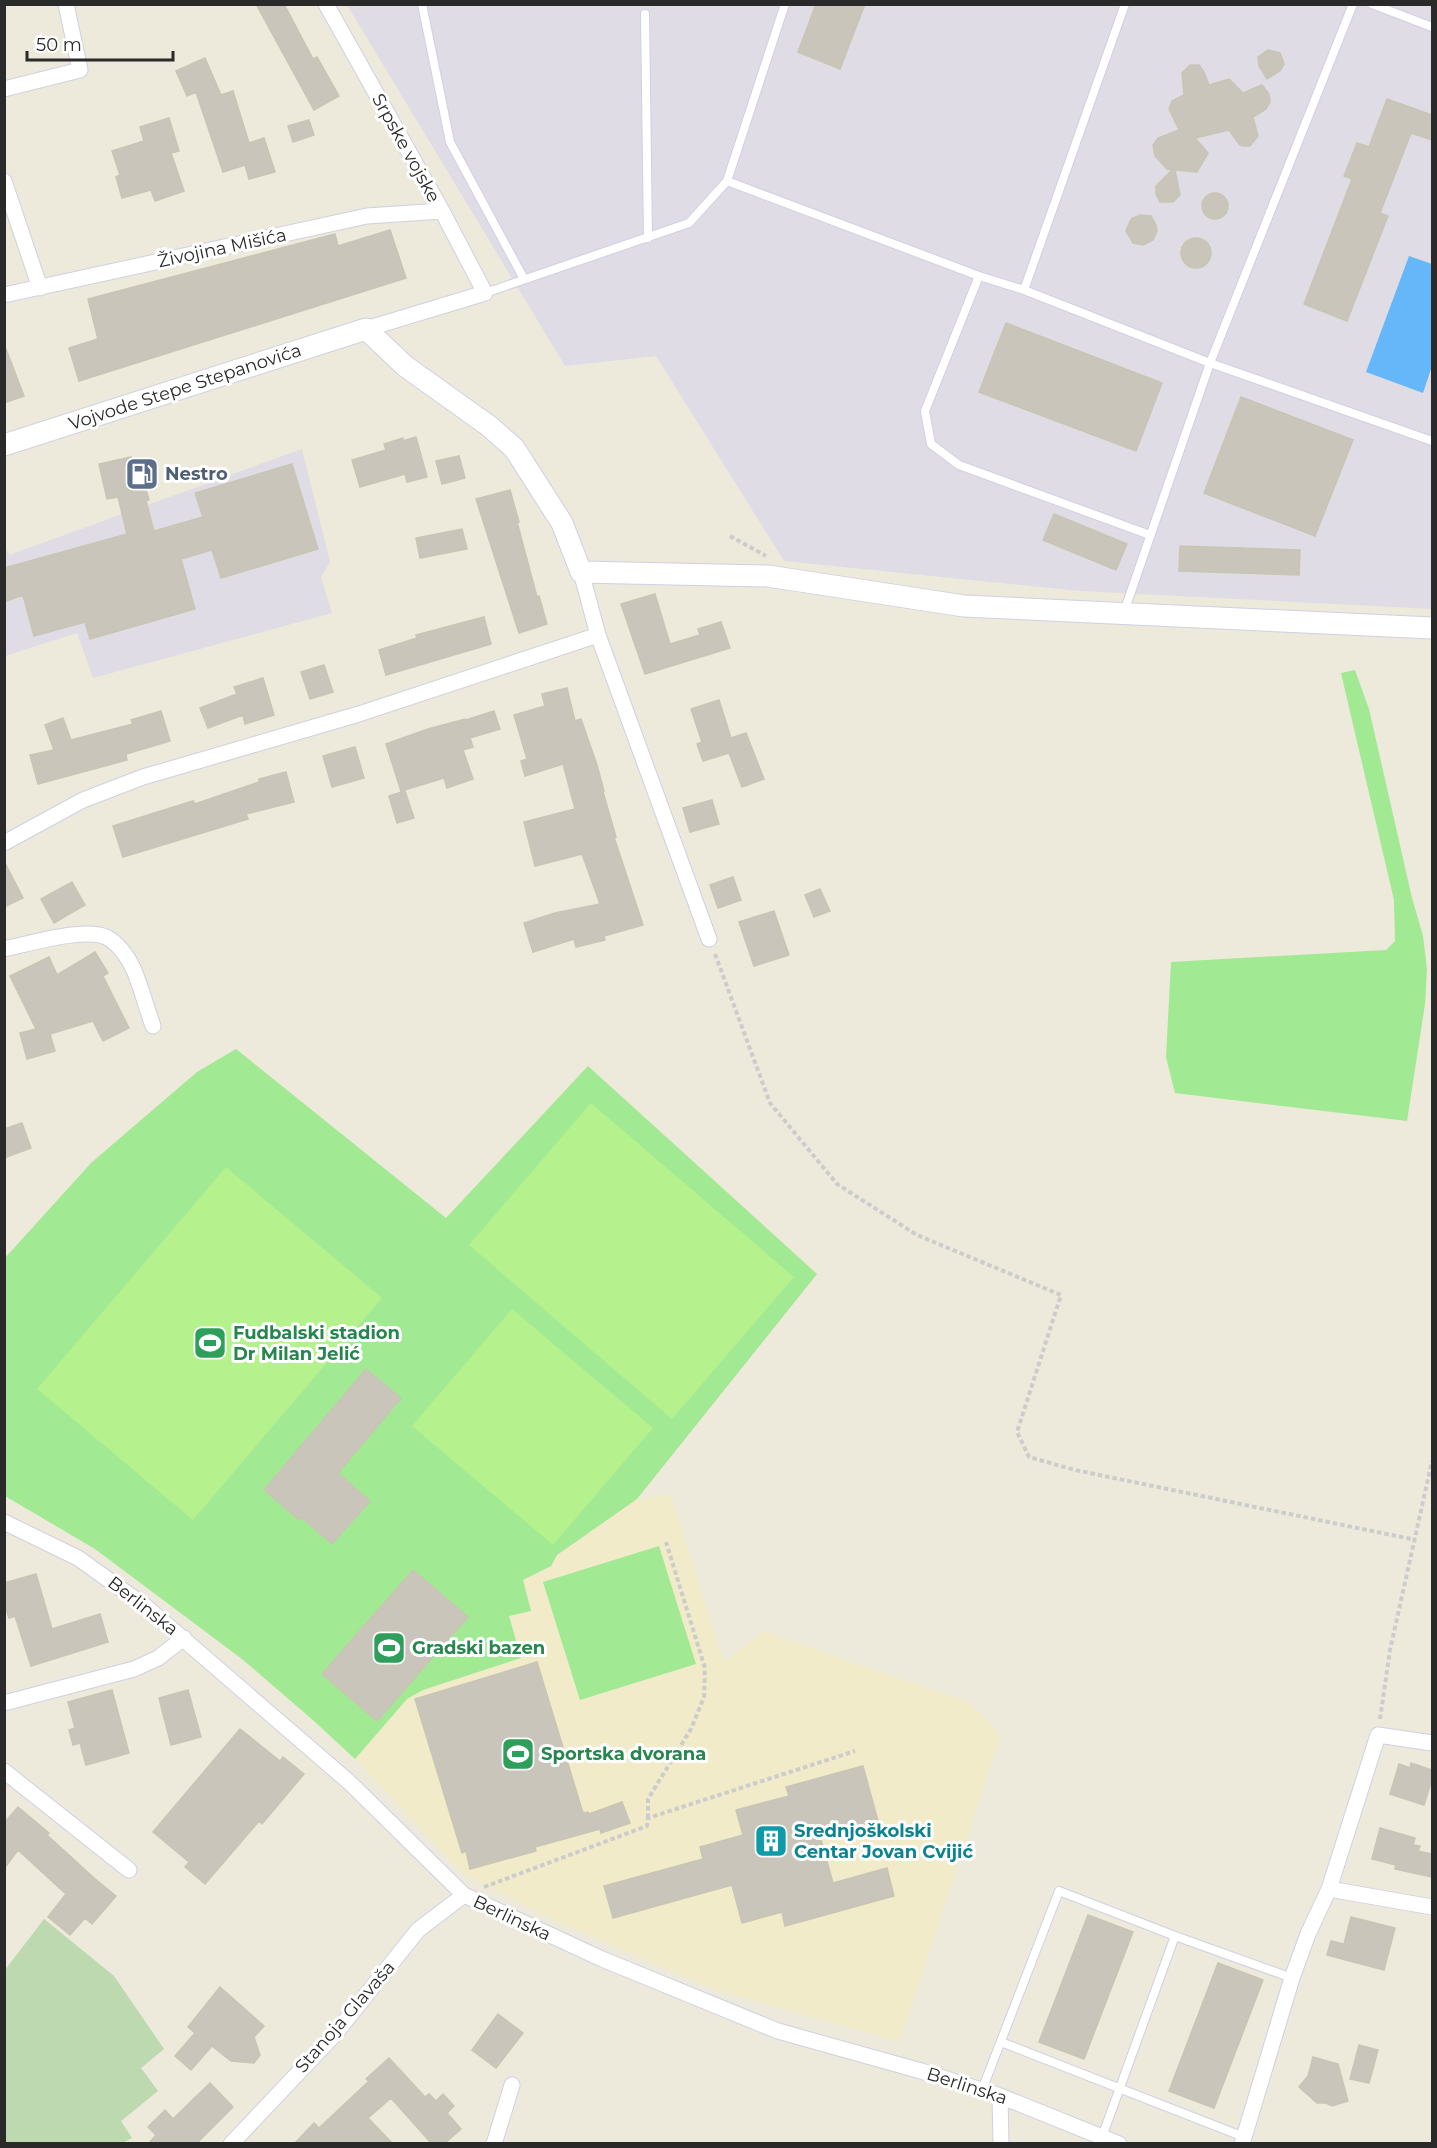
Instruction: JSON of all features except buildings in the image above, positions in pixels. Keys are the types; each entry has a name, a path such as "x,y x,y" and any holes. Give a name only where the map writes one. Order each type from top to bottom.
{"street":[{"path":"4,89 80,70 66,4"},
{"name":"Srpske vojske","path":"326,4 485,293"},
{"path":"4,181 40,288"},
{"name":"Živojina Mišića","path":"4,295 367,216 442,212"},
{"path":"485,293 366,329 405,366 489,426 514,448 562,523 581,572 598,635 709,939"},
{"name":"Vojvode Stepe Stepanovića","path":"4,445 366,329"},
{"path":"581,572 768,576 964,606 1432,628"},
{"path":"4,843 83,800 143,777 359,714 598,635"},
{"path":"4,949 74,935 91,933 104,936 115,942 133,967 153,1026"},
{"name":"Berlinska","path":"4,1522 78,1558 146,1606 349,1782 464,1895 602,1959 778,2031 982,2090 1119,2144"},
{"path":"4,1704 134,1669 158,1658 184,1638"},
{"path":"1243,2140 1292,1978 1308,1934 1329,1889 1378,1735 1432,1743"},
{"path":"4,1771 129,1870"},
{"path":"1329,1889 1432,1907"},
{"name":"Stanoja Glavaša","path":"231,2144 335,2034 418,1930 464,1895"},
{"path":"494,2144 512,2085"},
{"path":"1000,2096 1001,2144"}],"lane":[{"path":"422,4 450,142 524,279"},
{"path":"485,293 689,223 727,181 786,4"},
{"path":"1023,290 1125,4"},
{"path":"1123,613 1210,363 1353,4"},
{"path":"1372,4 1432,27"},
{"path":"645,14 648,238"},
{"path":"727,181 979,276 1023,290 1210,363 1432,441"},
{"path":"979,276 925,411 931,444 959,465 1150,535"},
{"path":"982,2090 1059,1891 1292,1978"},
{"path":"1102,2137 1175,1936"},
{"path":"1001,2042 1243,2140"}],"path":[{"path":"709,939 770,1103 837,1184 917,1235 1061,1295 1017,1432 1029,1457 1075,1470 1339,1522 1416,1540"},
{"path":"1378,1735 1390,1650 1432,1461"},
{"path":"464,1895 647,1826 648,1799 691,1729 704,1696 705,1668 666,1542"},
{"path":"648,1818 855,1751"}],"shaded area":[{"path":"347,5 1432,5 1432,609 1081,591 784,561 656,356 565,366"},
{"path":"302,449 330,562 321,577 332,613 93,678 77,633 5,656 4,543 9,555"},
{"path":"671,1495 724,1662 763,1631 970,1703 1001,1735 909,2015 898,2041 710,1988 541,1914 462,1873 355,1759 407,1699 423,1690 521,1658 509,1616 523,1580 551,1567 557,1555 637,1499"}],"green space":[{"path":"1355,670 1369,709 1412,898 1423,936 1427,969 1425,1004 1407,1121 1175,1093 1166,1057 1171,962 1386,950 1395,941 1394,900 1341,673"},
{"path":"236,1049 446,1218 588,1066 817,1274 637,1499 557,1555 551,1566 523,1580 531,1611 509,1616 521,1658 423,1690 407,1699 355,1759 242,1659 95,1549 5,1496 5,1258 91,1163 197,1072"},
{"path":"591,1103 794,1277 672,1419 469,1245"},
{"name":"Fudbalski stadion Dr Milan Jelić","path":"226,1167 382,1298 193,1520 37,1389"},
{"path":"512,1309 653,1428 553,1545 412,1426"},
{"path":"659,1546 696,1664 580,1700 543,1582"},
{"path":"44,1919 114,1976 164,2049 141,2068 158,2091 121,2121 132,2138 123,2143 5,2143 5,1970"}],"water":[{"path":"1409,256 1432,264 1432,366 1423,393 1366,372"}],"place":[{"name":"Nestro","path":"142,474"},
{"name":"Fudbalski stadion Dr Milan Jelić","path":"210,1343"},
{"name":"Gradski bazen","path":"389,1648"},
{"name":"Sportska dvorana","path":"518,1754"},
{"name":"Srednjoškolski Centar Jovan Cvijić","path":"771,1841"}]}
